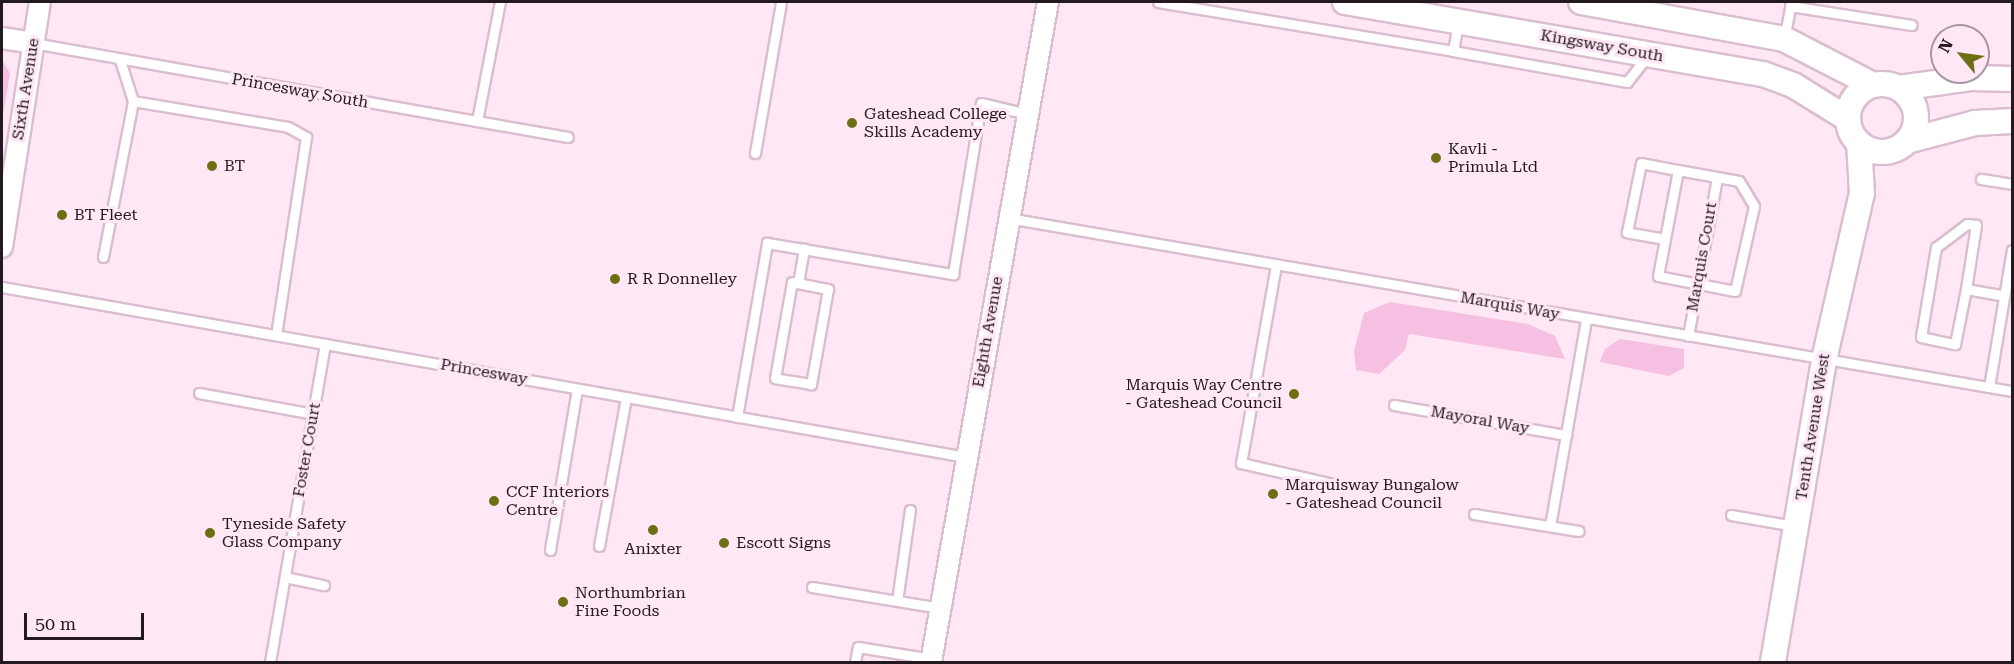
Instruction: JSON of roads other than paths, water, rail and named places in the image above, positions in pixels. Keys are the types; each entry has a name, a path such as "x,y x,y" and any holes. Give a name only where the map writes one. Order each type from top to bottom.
{"street":[{"name":"Sixth Avenue","path":"2,241 40,2"},
{"name":"Eighth Avenue","path":"932,661 1008,218 1048,2"},
{"name":"Kingsway South","path":"1345,2 1777,78 1848,119"},
{"path":"1581,2 1784,39 1873,85 1899,88 1972,78 2013,79"},
{"path":"2,38 33,44"},
{"path":"1873,85 1855,97 1848,119 1858,143 1899,146 1975,123 2013,121"},
{"path":"1899,88 1915,108 1899,146"},
{"name":"Tenth Avenue West","path":"1773,663 1824,360 1862,193 1858,143"},
{"name":"Tenth Avenue West","path":"1862,193 1899,146"}],"lane":[{"path":"477,121 500,2"},
{"path":"755,153 781,2"},
{"path":"1158,2 1627,82 1648,54"},
{"path":"1784,39 1791,4 1912,25"},
{"path":"1453,51 1458,21"},
{"name":"Princesway South","path":"33,44 568,136"},
{"path":"103,257 133,101 120,60"},
{"path":"133,101 288,127 306,137 276,335"},
{"path":"737,417 767,243 953,274 981,103 1027,114"},
{"path":"1665,239 1627,232 1641,163 1739,181 1754,206 1735,291 1658,276 1665,239 1678,170"},
{"name":"Marquis Court","path":"1688,336 1717,178"},
{"path":"1981,179 2013,184"},
{"name":"Marquis Way","path":"1008,218 2013,391"},
{"path":"1967,224 1976,225 1966,289 1955,345 1920,337 1936,247 1967,224"},
{"path":"798,283 804,249"},
{"path":"1989,387 2013,250"},
{"path":"1276,265 1241,463 1342,486"},
{"path":"792,282 798,283 828,289 811,384 775,378 792,282"},
{"name":"Princesway","path":"2,287 966,457"},
{"path":"1966,289 2004,296"},
{"path":"1550,526 1586,319"},
{"name":"Foster Court","path":"270,663 326,344"},
{"path":"550,550 577,389"},
{"path":"199,393 313,414"},
{"path":"599,546 626,397"},
{"name":"Mayoral Way","path":"1394,405 1566,435"},
{"path":"897,601 910,510"},
{"path":"1474,514 1579,531"},
{"path":"1731,515 1797,526"},
{"path":"285,577 324,585"},
{"path":"812,588 940,608"},
{"path":"855,663 858,647 932,661"}],"place":[{"name":"Gateshead College Skills Academy","path":"852,123"},
{"name":"Kavli - Primula Ltd","path":"1436,158"},
{"name":"BT","path":"212,166"},
{"name":"BT Fleet","path":"62,215"},
{"name":"R R Donnelley","path":"615,279"},
{"name":"Marquis Way Centre - Gateshead Council","path":"1294,394"},
{"name":"Marquisway Bungalow - Gateshead Council","path":"1273,494"},
{"name":"CCF Interiors Centre","path":"494,501"},
{"name":"Anixter","path":"653,530"},
{"name":"Tyneside Safety Glass Company","path":"210,533"},
{"name":"Escott Signs","path":"724,543"},
{"name":"Northumbrian Fine Foods","path":"563,602"}]}
